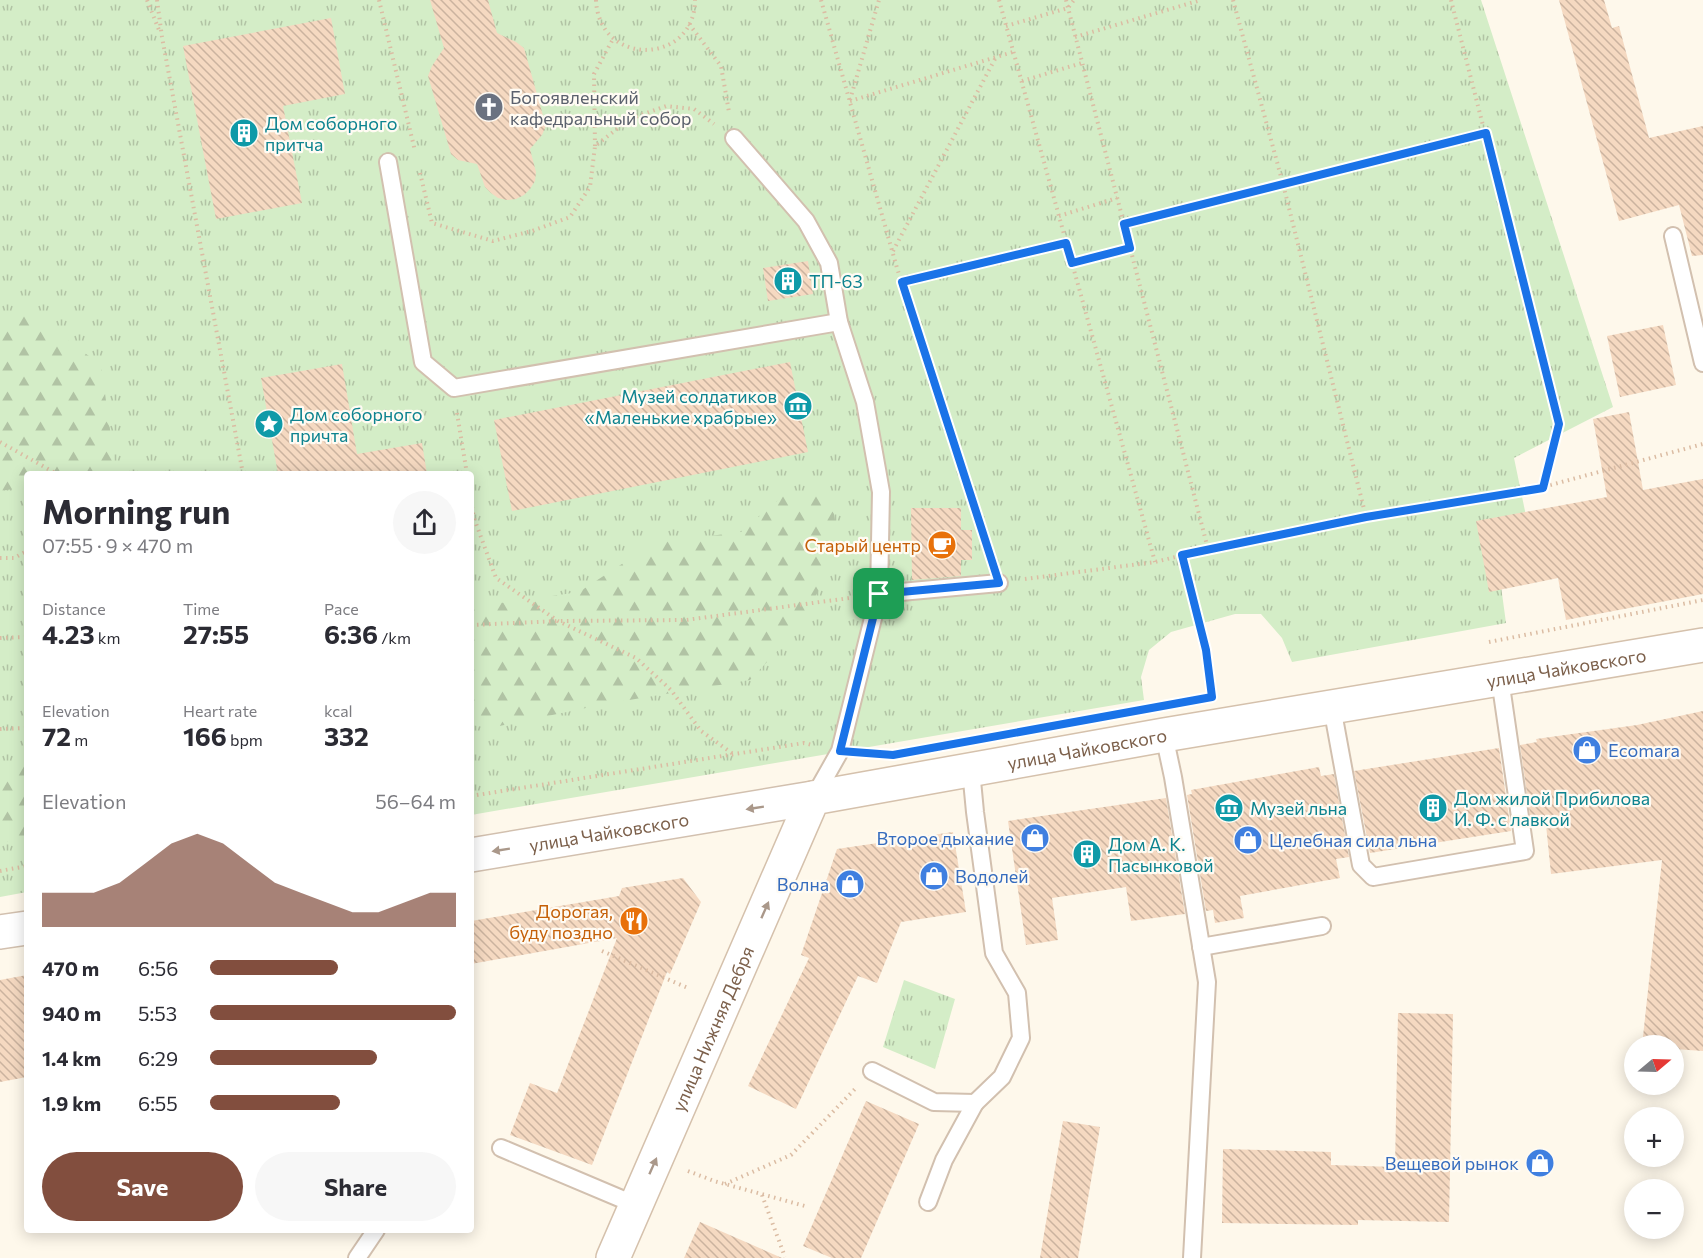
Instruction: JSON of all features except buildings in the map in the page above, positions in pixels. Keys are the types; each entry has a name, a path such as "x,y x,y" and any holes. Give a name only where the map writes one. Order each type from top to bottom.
{"main road":[{"name":"улица Чайковского","path":"474,854 813,798 1164,735 1703,645"},
{"name":"улица Нижняя Дебря","path":"613,1258 813,798"},
{"path":"0,932 24,928"}],"lane":[{"path":"734,138 806,221 829,263 839,322 865,402 881,492 879,594 840,751 813,798"},
{"path":"388,162 423,362 454,388 839,322"},
{"path":"1673,236 1703,363"},
{"path":"879,594 999,583"},
{"path":"1332,707 1361,865 1372,877 1525,851 1500,679"},
{"path":"1164,735 1207,982 1192,1258"},
{"path":"928,1202 944,1160 975,1103 1002,1077 1021,1038 1017,993 994,953 975,812 972,770"},
{"path":"1201,947 1322,926"},
{"path":"872,1071 934,1102 975,1103"},
{"path":"501,1148 636,1205"},
{"path":"357,1258 373,1233"}],"path":[{"path":"147,0 162,37"},
{"path":"157,0 242,471"},
{"path":"379,0 416,156"},
{"path":"596,0 600,21 606,31 622,45 644,51 655,50 675,41 689,24 695,0"},
{"path":"821,0 902,282 999,583 1155,562 1366,517 1543,488 1703,444"},
{"path":"850,101 879,0"},
{"path":"999,0 1155,562"},
{"path":"1066,0 1208,549"},
{"path":"1006,26 1068,8 1074,0"},
{"path":"1075,37 1201,0"},
{"path":"1233,0 1283,184 1366,517"},
{"path":"1451,0 1559,424 1543,488"},
{"path":"689,24 721,66 734,138"},
{"path":"418,168 432,223 493,241 532,231 570,217 590,187 595,146 594,74 614,39"},
{"path":"850,101 1013,52"},
{"path":"893,251 996,57"},
{"path":"1022,81 1082,63"},
{"path":"595,146 630,119 666,106 694,109 734,138"},
{"path":"1124,224 1486,133"},
{"path":"1059,216 1117,198"},
{"path":"902,282 1066,243"},
{"path":"1072,263 1130,248"},
{"path":"454,388 467,471"},
{"path":"0,442 52,471"},
{"path":"474,518 496,578 558,621 636,658 672,690 701,731 733,754"},
{"path":"0,558 14,558 24,553"},
{"path":"1182,555 1206,650 1212,697"},
{"path":"474,625 558,621 686,620 879,594"},
{"path":"1481,644 1703,600"},
{"path":"0,638 24,638"},
{"path":"0,729 24,728"},
{"path":"474,796 804,743 840,751"},
{"path":"0,871 24,867"},
{"path":"602,951 688,988"},
{"path":"725,1184 791,1155 872,1071"},
{"path":"682,1168 725,1184 805,1206"},
{"path":"762,1194 785,1257"}],"green space":[{"path":"0,0 1481,0 1613,407 1514,458 1530,535 1495,542 1506,623 1292,662 1282,638 1261,614 1235,614 1171,632 1149,650 1141,677 1144,700 474,814 474,471 24,471 24,893 0,897"},
{"path":"0,313 31,313 101,365 116,471 24,471 24,487 0,491"},
{"path":"785,494 831,494 840,553 795,632 750,680 605,704 490,728 474,725 474,599 505,603 579,592 654,543 741,532"},
{"path":"24,760 24,839 0,843 0,762"},
{"path":"904,980 955,999 935,1069 883,1047"}],"place":[{"name":"Богоявленский кафедральный собор","path":"489,107"},
{"name":"Дом соборного притча","path":"244,133"},
{"name":"ТП-63","path":"788,281"},
{"name":"Музей солдатиков «Маленькие храбрые»","path":"798,406"},
{"name":"Дом соборного причта","path":"269,424"},
{"name":"Старый центр","path":"942,545"},
{"name":"Ecomara","path":"1587,750"},
{"name":"Музей льна","path":"1229,808"},
{"name":"Дом жилой Прибилова И. Ф. с лавкой","path":"1433,808"},
{"name":"Второе дыхание","path":"1035,838"},
{"name":"Целебная сила льна","path":"1248,840"},
{"name":"Дом А. К. Пасынковой","path":"1087,854"},
{"name":"Водолей","path":"934,876"},
{"name":"Волна","path":"850,884"},
{"name":"Дорогая, буду поздно","path":"634,921"},
{"name":"Вещевой рынок","path":"1540,1163"}],"route":[{"path":"1486,133 1559,424 1543,488 1366,517 1182,555 1206,650 1212,697 893,755 840,751 879,594 999,583 902,282 1066,243 1072,263 1130,248 1124,224 1486,133"}]}
